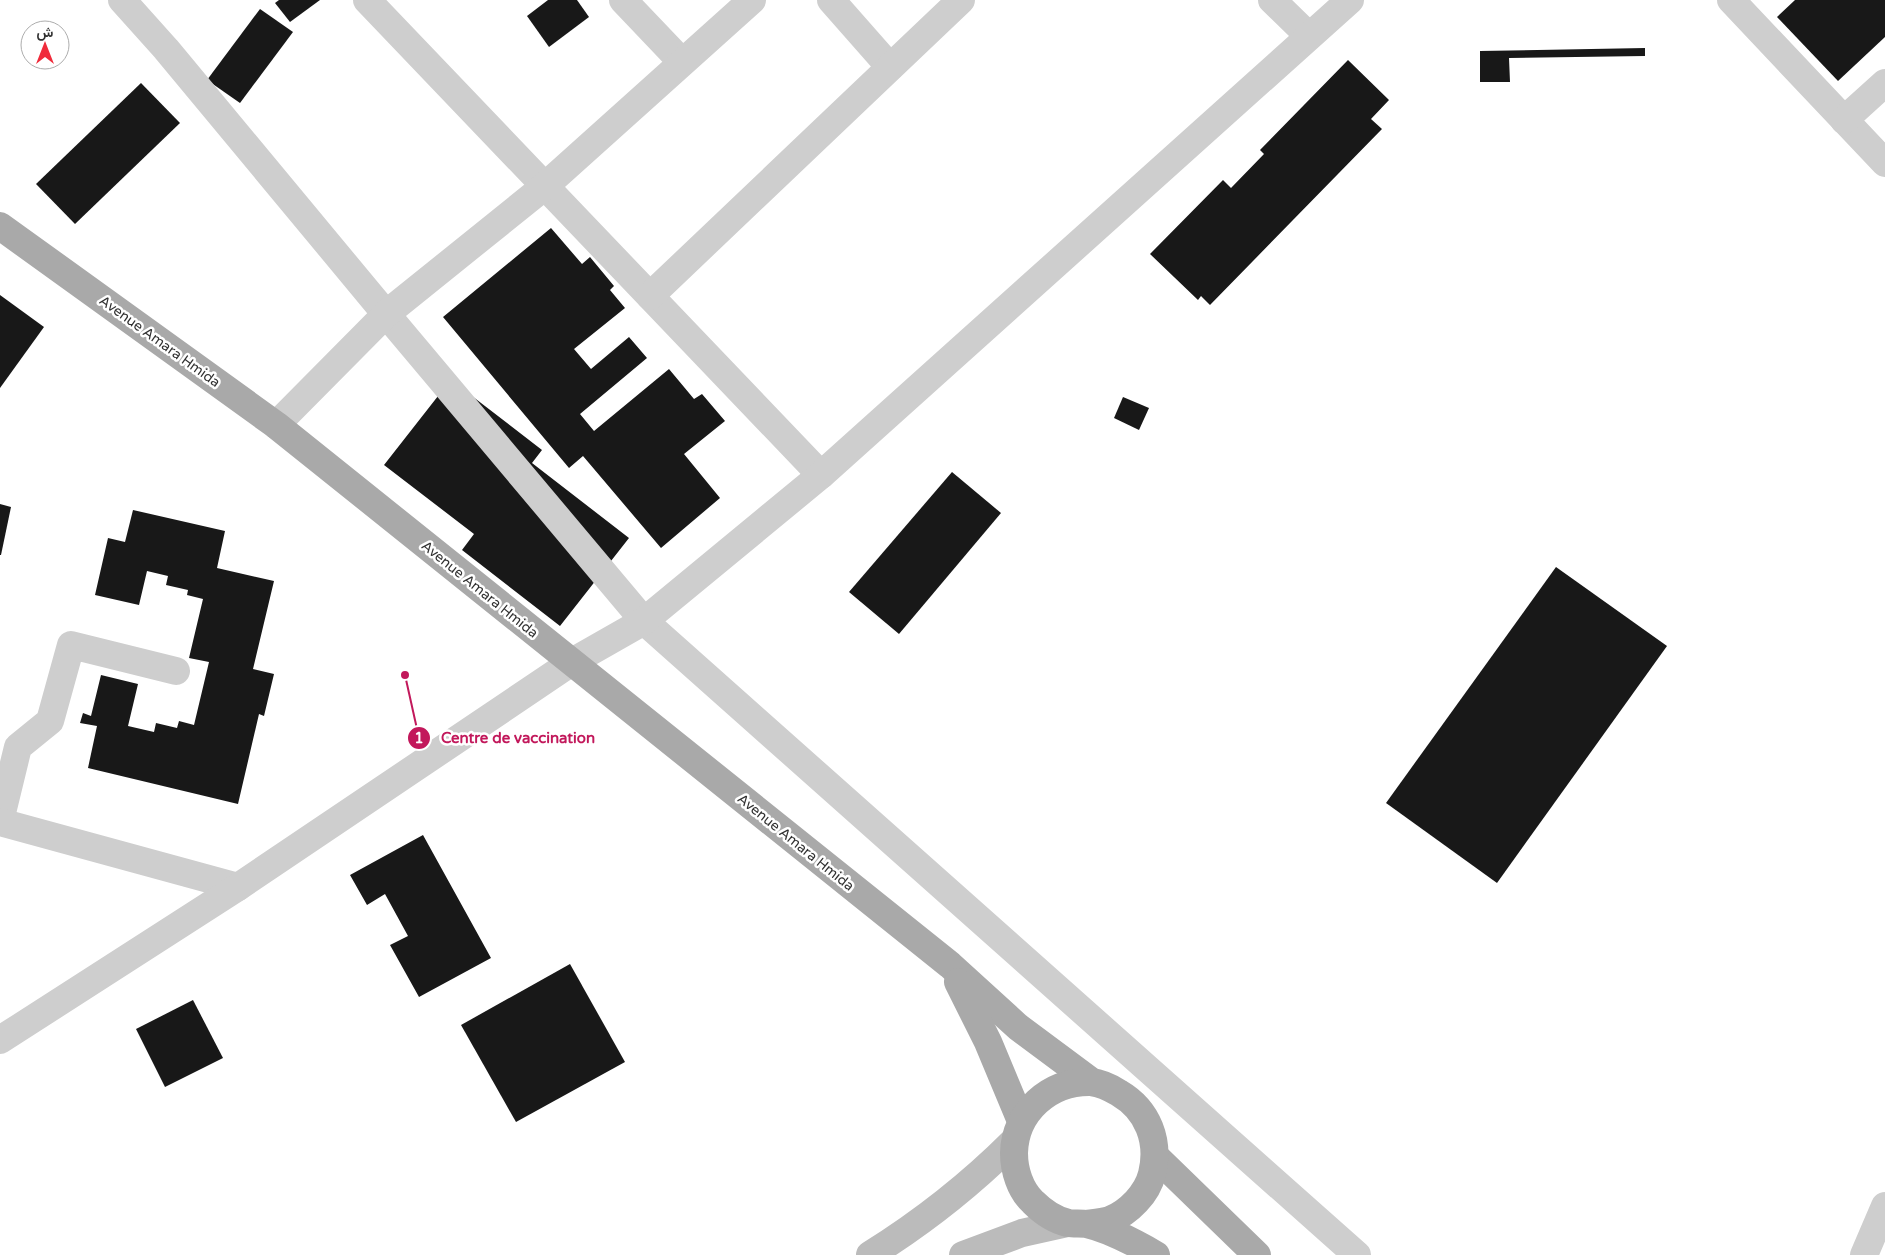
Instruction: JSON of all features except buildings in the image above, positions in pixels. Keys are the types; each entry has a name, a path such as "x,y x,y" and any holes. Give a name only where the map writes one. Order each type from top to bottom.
{"main road":[{"name":"Avenue Amara Hmida","path":"0,226 276,426 950,965 1018,1027 1092,1082"},
{"name":"Avenue Amara Hmida","path":"950,965 988,1042 1018,1131"},
{"path":"870,1255 914,1227 983,1172 1018,1131 1033,1104 1050,1091 1070,1084 1092,1082 1121,1093 1130,1099 1144,1115 1153,1134 1155,1156 1151,1176 1142,1195 1127,1210 1108,1220 1077,1223 1022,1233 963,1255"},
{"path":"1018,1131 1014,1162 1020,1182 1030,1200 1047,1214 1127,1240 1156,1255"},
{"path":"1155,1156 1257,1255"}],"street":[{"path":"122,0 166,49 644,621 1357,1255"},
{"path":"367,0 820,475"},
{"path":"622,0 682,62"},
{"path":"276,426 386,314 545,186 752,0"},
{"path":"832,0 890,67"},
{"path":"650,296 961,0"},
{"path":"1272,0 1309,36"},
{"path":"0,1040 238,887 572,662 644,621 820,475 1350,0"},
{"path":"1731,0 1885,163"},
{"path":"1844,120 1885,83"},
{"path":"176,671 71,645 50,721 9,745 0,821 238,887"},
{"path":"1121,1093 1141,1063"},
{"path":"1864,1255 1885,1206"}],"place":[{"name":"Centre de vaccination","path":"405,675"}]}
